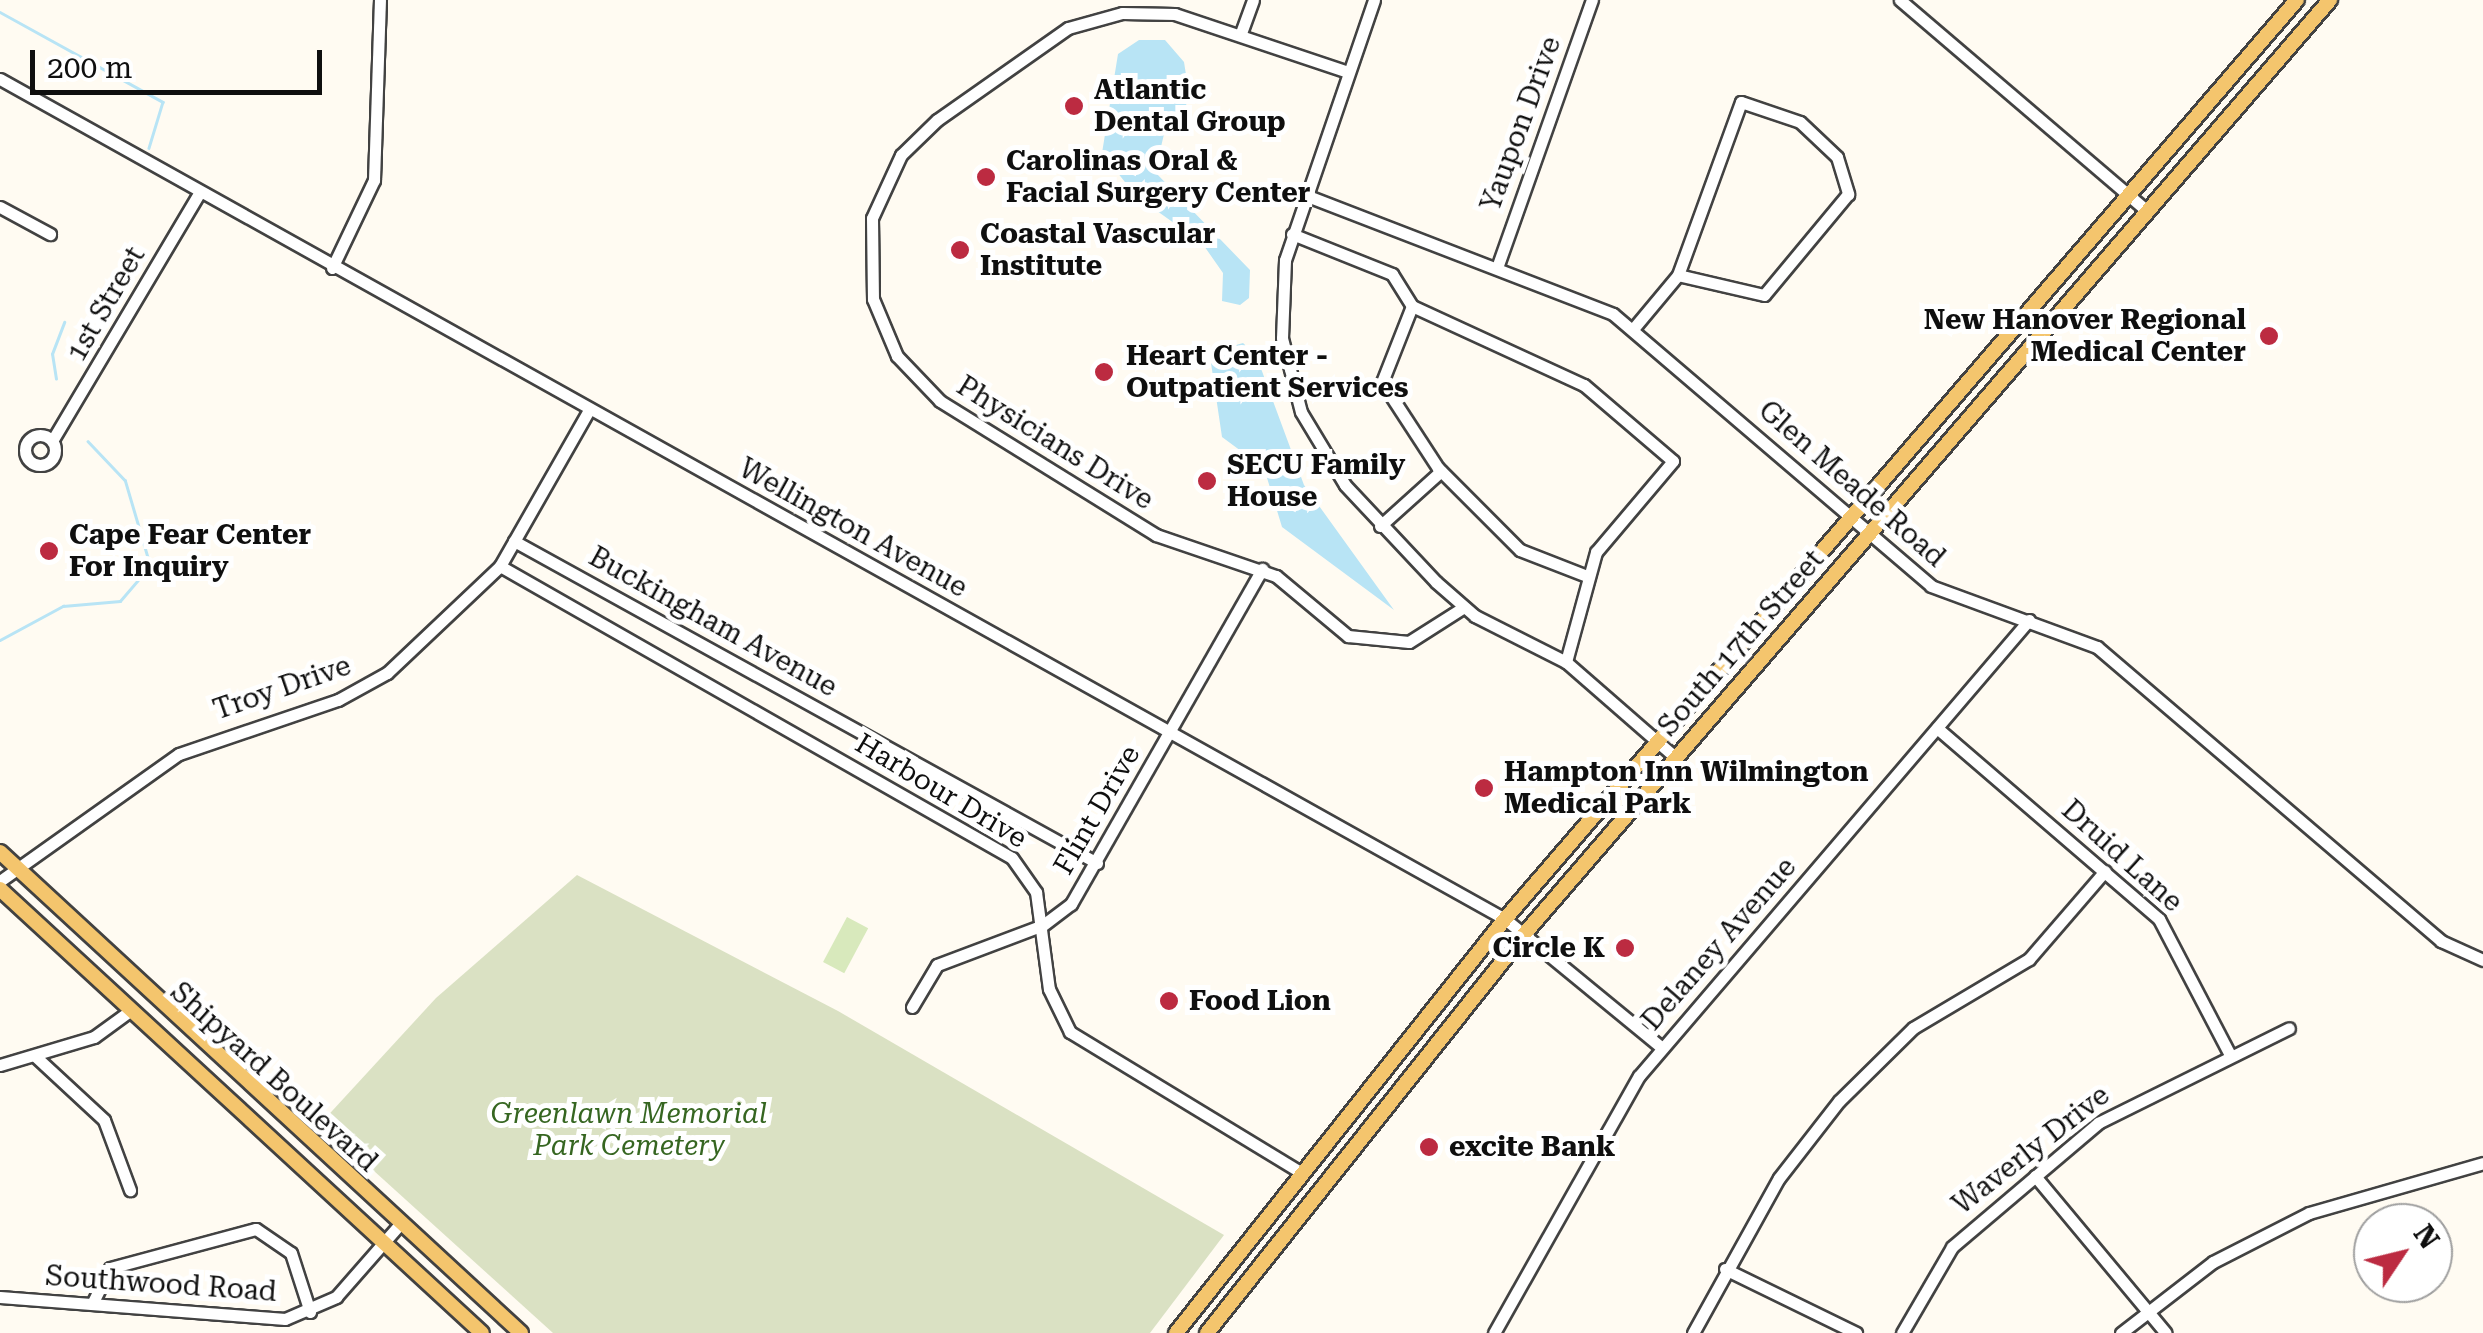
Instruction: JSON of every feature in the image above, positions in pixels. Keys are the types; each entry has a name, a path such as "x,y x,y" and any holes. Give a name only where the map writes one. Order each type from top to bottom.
{"main road":[{"name":"South 17th Street","path":"1176,1333 1505,919 2297,0"},
{"name":"South 17th Street","path":"1208,1333 1526,932 2330,0"},
{"name":"Shipyard Boulevard","path":"0,852 521,1333"},
{"name":"Shipyard Boulevard","path":"0,885 128,1014 482,1333"}],"street":[{"path":"332,268 376,170 380,0"},
{"path":"1240,33 1252,0"},
{"path":"1374,0 1292,234 1280,307 1294,392 1324,456 1380,526 1464,608 1566,662 1675,757"},
{"name":"Yaupon Drive","path":"1498,265 1592,0"},
{"path":"1900,0 2148,212"},
{"name":"Physicians Drive","path":"1348,72 1240,33 1140,11 1084,22 1036,46 901,156 872,218 868,274 897,356 940,401 1156,536 1262,569 1336,628 1371,644 1421,638 1464,608"},
{"name":"Wellington Avenue","path":"0,80 1505,919 1526,932 1662,1048"},
{"path":"1633,330 1678,275 1741,102 1810,130 1845,169 1849,190 1764,295 1678,275"},
{"name":"1st Street","path":"52,440 200,192"},
{"name":"Glen Meade Road","path":"1305,195 1575,294 1633,330 1948,596 2029,620 2097,647 2428,931 2483,960"},
{"path":"0,207 50,234"},
{"path":"1292,234 1392,274 1412,306 1573,378 1672,461 1596,552 1566,662"},
{"path":"1412,306 1382,382 1441,471 1520,550 1587,576"},
{"name":"Troy Drive","path":"0,885 16,869 196,744 372,684 500,566 589,410"},
{"path":"1380,526 1441,471"},
{"name":"Buckingham Avenue","path":"514,541 1096,863"},
{"name":"Harbour Drive","path":"500,566 1012,858 1036,892 1049,988 1077,1039 1302,1172"},
{"name":"Flint Drive","path":"912,1007 937,965 1043,924 1071,904 1262,569"},
{"name":"Delaney Avenue","path":"1494,1333 1604,1126 1662,1048 2029,620"},
{"name":"Druid Lane","path":"1937,728 2105,871 2170,932 2230,1055"},
{"path":"1694,1333 1725,1269 1839,1100 1912,1028 2028,959 2105,871"},
{"path":"0,1065 94,1037 128,1014"},
{"name":"Waverly Drive","path":"1902,1333 1952,1247 2108,1116 2289,1028"},
{"path":"35,1056 104,1120 130,1190"},
{"path":"2121,1333 2213,1262 2309,1212 2483,1163"},
{"path":"2035,1176 2166,1333"},
{"name":"Southwood Road","path":"0,1297 274,1318 310,1312 400,1224"},
{"path":"92,1304 110,1268 256,1228 291,1253 310,1312"},
{"path":"1725,1269 1856,1333"}],"green space":[{"name":"Greenlawn Memorial Park Cemetery","path":"577,875 838,1011 1224,1235 1150,1333 553,1333 321,1123 436,998"},
{"path":"847,917 868,928 844,973 823,962"}],"water":[{"path":"1139,40 1165,40 1184,62 1190,100 1165,130 1155,172 1250,270 1249,298 1240,305 1222,301 1223,273 1202,243 1136,196 1102,153 1118,54"},
{"path":"1243,343 1256,355 1304,485 1394,610 1282,527 1264,468 1222,437 1211,363 1219,350"}],"waterway":[{"path":"0,12 163,102 149,148"},
{"path":"56,379 52,354 64,322"},
{"path":"0,640 63,606 120,601 150,566 125,481 88,442"}],"place":[{"name":"Atlantic Dental Group","path":"1074,106"},
{"name":"Carolinas Oral & Facial Surgery Center","path":"986,177"},
{"name":"Coastal Vascular Institute","path":"960,250"},
{"name":"New Hanover Regional Medical Center","path":"2269,336"},
{"name":"Heart Center - Outpatient Services","path":"1104,372"},
{"name":"SECU Family House","path":"1207,481"},
{"name":"Cape Fear Center For Inquiry","path":"49,551"},
{"name":"Hampton Inn Wilmington Medical Park","path":"1484,788"},
{"name":"Circle K","path":"1625,948"},
{"name":"Food Lion","path":"1169,1001"},
{"name":"excite Bank","path":"1429,1147"}]}
